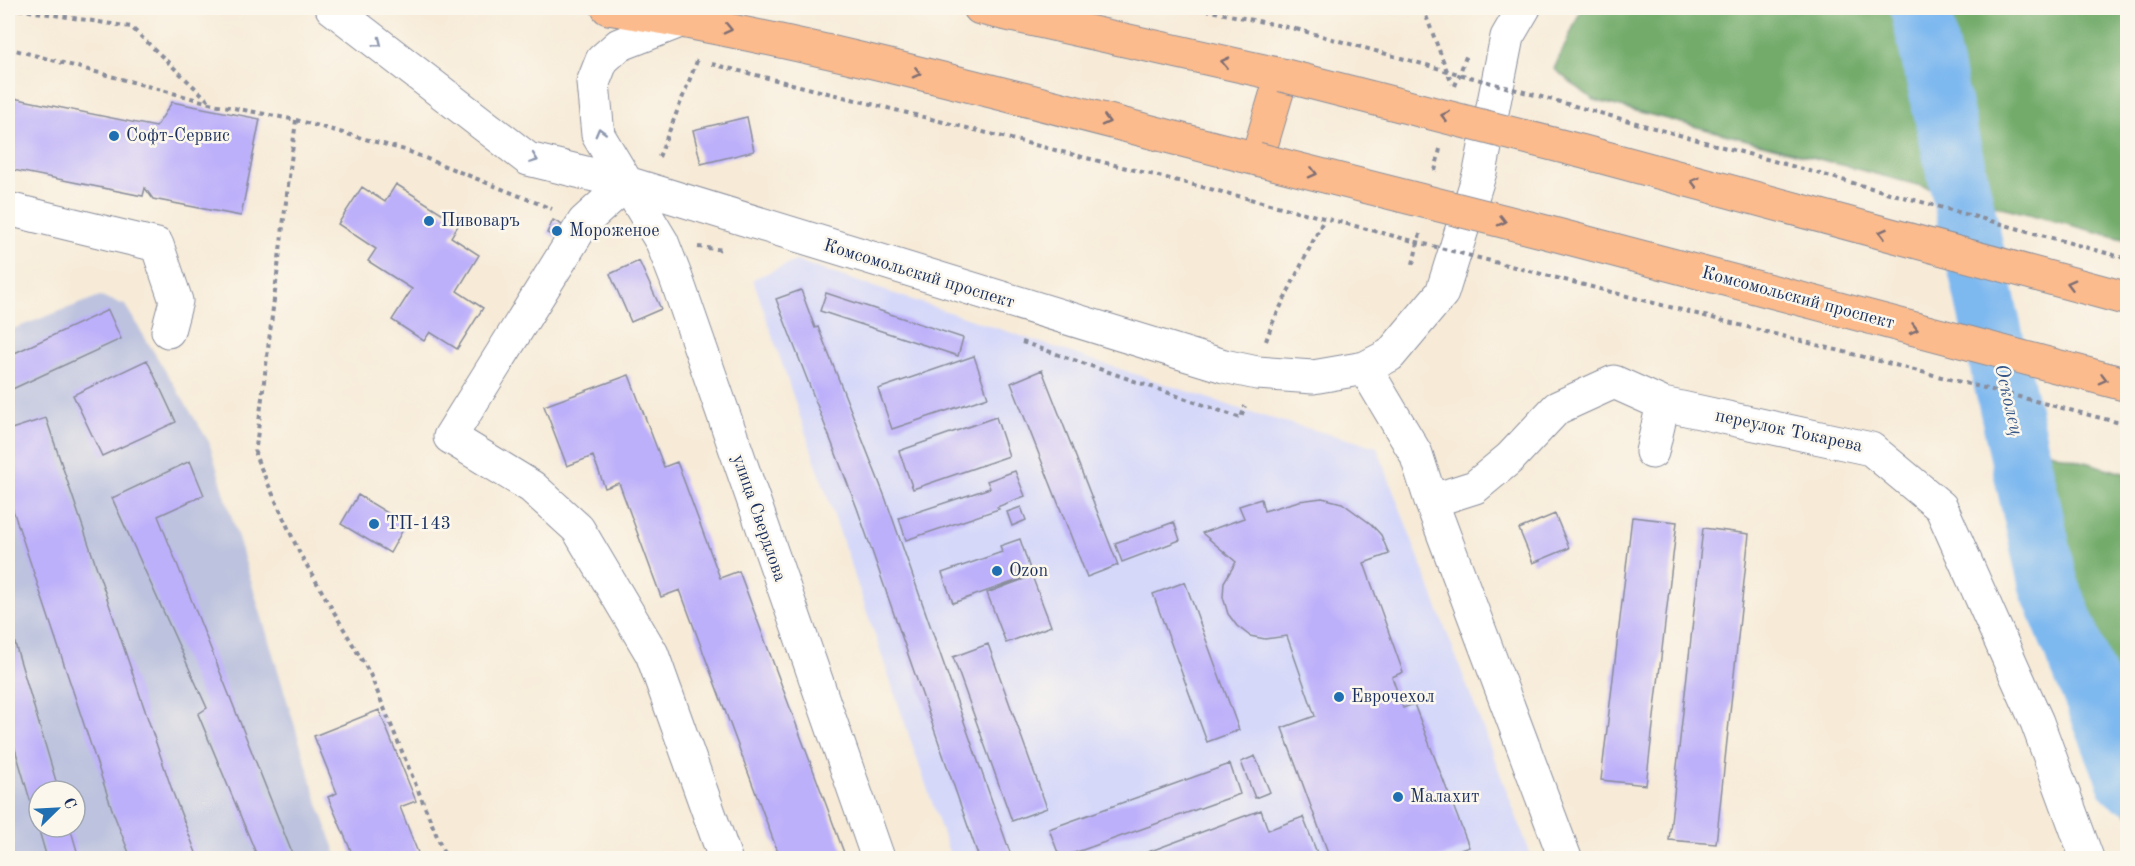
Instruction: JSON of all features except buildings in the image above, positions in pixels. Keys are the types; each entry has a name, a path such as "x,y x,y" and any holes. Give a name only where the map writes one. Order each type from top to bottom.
{"main road":[{"name":"Комсомольский проспект","path":"608,8 683,20 908,71 1554,234 2127,385"},
{"path":"980,8 1282,75 1584,152 2127,299"},
{"path":"1257,159 1282,75"}],"street":[{"name":"Комсомольский проспект","path":"332,8 528,159 627,183 1224,366 1257,373 1313,377 1365,368 1390,355 1443,293 1480,172 1507,37 1524,8"},
{"name":"улица Свердлова","path":"683,20 619,45 602,60 593,83 598,135 662,242 878,858"},
{"path":"627,183 584,222 450,437 532,487 578,530 652,654 725,858"},
{"path":"8,209 157,245 176,301 168,331"},
{"path":"1365,368 1416,454 1431,501 1565,858"},
{"name":"переулок Токарева","path":"1431,501 1475,487 1510,458 1557,408 1614,382 1663,404 1871,449 1941,507 2037,722 2087,858"},
{"path":"1652,452 1663,404"}],"path":[{"path":"10,8 131,27 213,104"},
{"path":"38,13 39,8"},
{"path":"1196,8 1296,29 2127,259"},
{"path":"1423,8 1454,90"},
{"path":"8,48 213,104 296,120 405,150 584,222"},
{"path":"658,158 697,61 1250,199 2127,425"},
{"path":"296,120 255,455 299,552 370,674 446,858"},
{"path":"1272,324 1324,219"},
{"path":"662,242 730,251"}],"shaded area":[{"path":"796,261 1255,414 1377,447 1532,858 951,858 753,279"},
{"path":"100,296 125,305 209,442 319,806 338,858 8,858 8,331"}],"green space":[{"path":"1582,8 2127,8 2127,240 1594,100 1554,69"},
{"path":"2011,441 2127,474 2127,815 2085,712 2023,575"}],"waterway":[{"name":"Осколец","path":"1920,8 2049,586 2128,782"}],"place":[{"name":"Софт-Сервис","path":"114,136"},
{"name":"Пивоваръ","path":"429,221"},
{"name":"Мороженое","path":"557,231"},
{"name":"ТП-143","path":"374,524"},
{"name":"Ozon","path":"997,571"},
{"name":"Еврочехол","path":"1339,697"},
{"name":"Малахит","path":"1398,797"}]}
